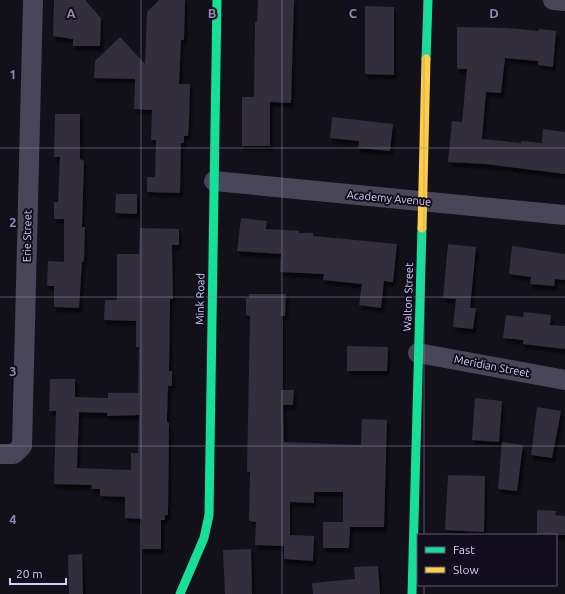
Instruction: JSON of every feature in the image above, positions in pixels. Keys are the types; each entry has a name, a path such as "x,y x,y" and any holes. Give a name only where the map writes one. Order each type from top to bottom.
{"street":[{"name":"Erie Street","path":"0,454 14,454 22,446 32,0"},
{"name":"Mink Road","path":"180,594 204,538 209,515 217,0"},
{"name":"Walton Street","path":"412,594 428,0"},
{"path":"553,0 565,1"},
{"name":"Academy Avenue","path":"214,181 565,215"},
{"name":"Meridian Street","path":"418,352 565,380"}],"building":[{"path":"54,0 85,0 101,18 100,46 73,46 73,39 53,36"},
{"path":"159,0 185,0 184,40 181,40 179,84 190,84 188,136 184,136 184,143 181,143 180,193 147,192 147,177 155,177 156,140 151,140 152,110 134,109 135,79 94,78 95,61 120,37 145,64 147,12"},
{"path":"258,0 294,0 291,103 270,102 270,146 242,146 242,97 254,97 255,22 257,22"},
{"path":"365,6 394,7 394,75 365,74"},
{"path":"457,27 507,28 538,31 539,29 556,31 553,67 538,65 538,61 505,58 501,93 486,92 482,139 521,143 521,141 542,143 543,129 565,132 565,174 485,164 448,162 452,121 462,122 467,69 457,69"},
{"path":"55,114 80,114 80,159 84,161 82,227 85,227 84,261 82,262 79,308 54,307 54,286 47,286 48,261 64,262 64,219 54,219 54,202 58,202 60,157 54,157"},
{"path":"332,117 393,124 390,151 358,148 359,141 330,138"},
{"path":"116,194 137,194 137,214 115,213"},
{"path":"241,218 267,221 266,229 299,231 299,233 313,233 313,236 397,244 393,282 384,281 381,308 359,305 362,284 323,280 324,274 280,272 281,254 237,251"},
{"path":"140,228 179,229 179,245 172,245 173,299 170,299 169,371 172,371 172,386 168,386 167,416 167,422 169,423 168,515 165,515 165,520 161,520 161,549 142,549 142,519 125,518 125,497 100,496 100,489 91,489 92,485 54,484 56,411 49,411 50,379 75,379 75,397 108,398 108,393 138,393 139,347 136,347 136,321 104,320 105,300 117,300 117,254 139,254","holes":["79,412 107,413 107,416 139,415 138,453 131,453 131,470 77,468"]},
{"path":"448,244 476,247 470,308 476,308 473,329 453,327 456,299 443,298"},
{"path":"512,246 565,254 565,280 555,279 554,286 530,284 531,277 509,274"},
{"path":"249,294 286,294 285,316 281,316 281,390 294,390 293,405 283,405 284,442 361,445 362,419 387,420 384,527 350,527 349,548 323,548 323,522 343,522 343,492 314,492 314,503 290,502 290,535 314,536 313,561 284,559 284,546 255,545 256,522 249,521 250,472 247,472 250,316 246,315 246,298 249,298"},
{"path":"524,312 551,315 550,325 565,326 565,349 523,344 523,340 503,338 506,315 523,317"},
{"path":"347,346 388,347 387,371 347,371"},
{"path":"475,398 502,401 499,442 472,440"},
{"path":"537,407 561,411 552,458 531,455"},
{"path":"502,442 523,445 517,491 498,489"},
{"path":"448,475 485,476 484,532 445,530"},
{"path":"537,510 556,511 555,515 565,516 565,535 537,534"},
{"path":"251,549 252,594 225,594 223,550"},
{"path":"82,554 83,594 69,594 68,555"},
{"path":"378,566 380,594 313,594 312,583 355,579 354,567"}],"traffic: fast":[{"path":"180,594 204,538 209,515 217,0"},
{"path":"426,59 428,0"},
{"path":"412,594 422,228"}],"traffic: slow":[{"path":"422,228 426,59"}]}
